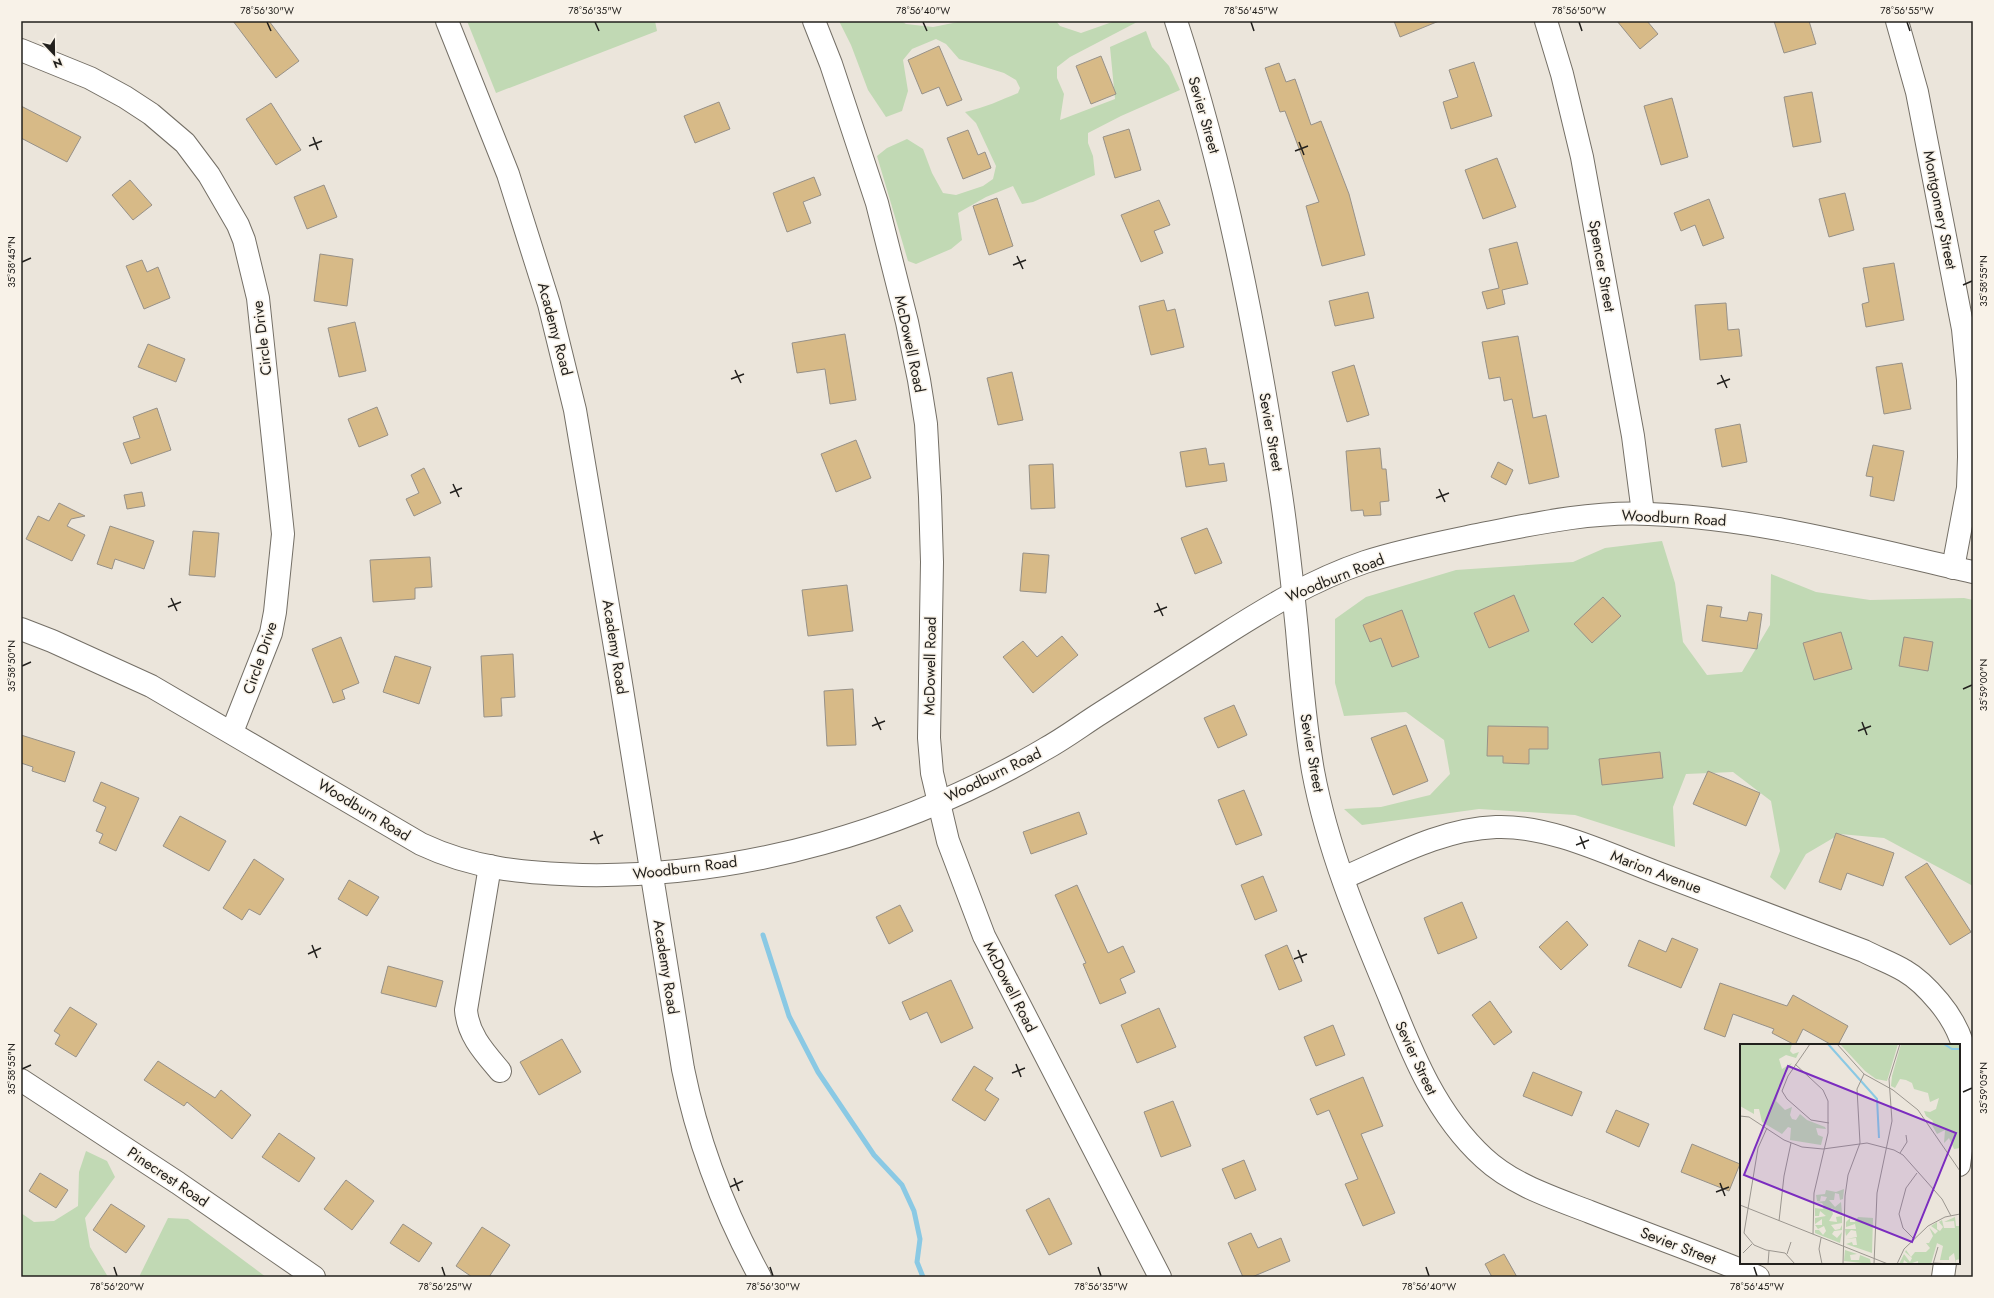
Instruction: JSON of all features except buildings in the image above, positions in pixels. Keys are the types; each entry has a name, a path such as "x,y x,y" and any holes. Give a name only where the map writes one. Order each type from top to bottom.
{"street":[{"name":"Academy Road","path":"447,21 508,174 549,304 564,358 577,418 622,685 683,1069 691,1108 720,1195 742,1245 760,1277"},
{"name":"McDowell Road","path":"814,21 831,64 877,203 907,322 919,380 926,424 931,504 929,738 932,773 948,841 984,936 1160,1277"},
{"name":"Sevier Street","path":"1176,21 1204,110 1245,282 1280,483 1294,592 1306,730 1314,776 1328,833 1356,918 1400,1023 1436,1100 1450,1122 1486,1160 1497,1169 1536,1191 1758,1277"},
{"name":"Spencer Street","path":"1546,21 1562,74 1582,157 1633,436 1643,513"},
{"name":"Montgomery Street","path":"1897,21 1917,92 1963,329 1968,380 1969,457 1963,570"},
{"name":"Circle Drive","path":"21,50 90,78 125,97 151,114 184,143 209,175 238,225 244,240 258,298 283,534 275,612 271,633 232,732"},
{"name":"Woodburn Road","path":"21,629 52,641 151,686 232,732 421,844 449,857 515,871 560,874 651,875 713,867 772,855 833,840 938,802 998,776 1049,747 1294,592 1363,563 1412,548 1560,520 1643,513 1734,522 1824,539 1963,570"},
{"name":"Marion Avenue","path":"1343,878 1438,836 1466,830 1496,827 1536,830 1585,845 1864,951 1905,970 1926,987 1949,1014 1963,1042 1969,1073 1968,1097 1960,1157"},
{"path":"490,866 466,1010 467,1025 480,1048 500,1071"},
{"name":"Pinecrest Road","path":"21,1080 178,1183 314,1277"},
{"path":"1943,1277 1945,1264"}],"green space":[{"path":"467,21 655,21 657,31 496,93"},
{"path":"839,21 901,21 906,24 933,27 963,21 1056,21 1060,26 1081,33 1115,21 1139,21 1070,57 1057,67 1057,78 1064,94 1060,120 1115,99 1110,47 1146,31 1152,47 1169,66 1180,90 1121,116 1088,133 1088,143 1093,156 1095,175 1033,202 1022,204 1013,186 986,197 958,213 962,240 951,249 916,264 908,261 877,156 887,148 907,139 923,149 932,173 943,193 956,195 983,186 993,179 996,166 976,123 965,112 986,106 1018,93 1020,88 1016,80 1004,73 959,59 946,44 936,39 912,49 903,60 908,91 902,111 886,117 868,90 851,45"},
{"path":"1662,541 1675,583 1683,642 1707,675 1742,672 1770,625 1771,574 1816,592 1870,600 1964,598 1973,600 1973,886 1884,838 1840,834 1806,854 1785,890 1770,877 1780,851 1771,801 1733,772 1686,774 1673,807 1675,847 1575,815 1479,809 1362,825 1344,809 1381,807 1430,795 1450,774 1444,740 1406,712 1344,716 1335,683 1335,619 1366,597 1456,570 1573,562 1605,548"},
{"path":"86,1151 107,1161 115,1177 85,1218 90,1247 108,1277 21,1277 21,1213 34,1222 54,1221 78,1206 79,1172"},
{"path":"168,1218 188,1219 266,1277 139,1277"}],"waterway":[{"path":"763,935 789,1016 818,1072 874,1155 902,1185 914,1211 920,1239 917,1262 923,1277"}]}
